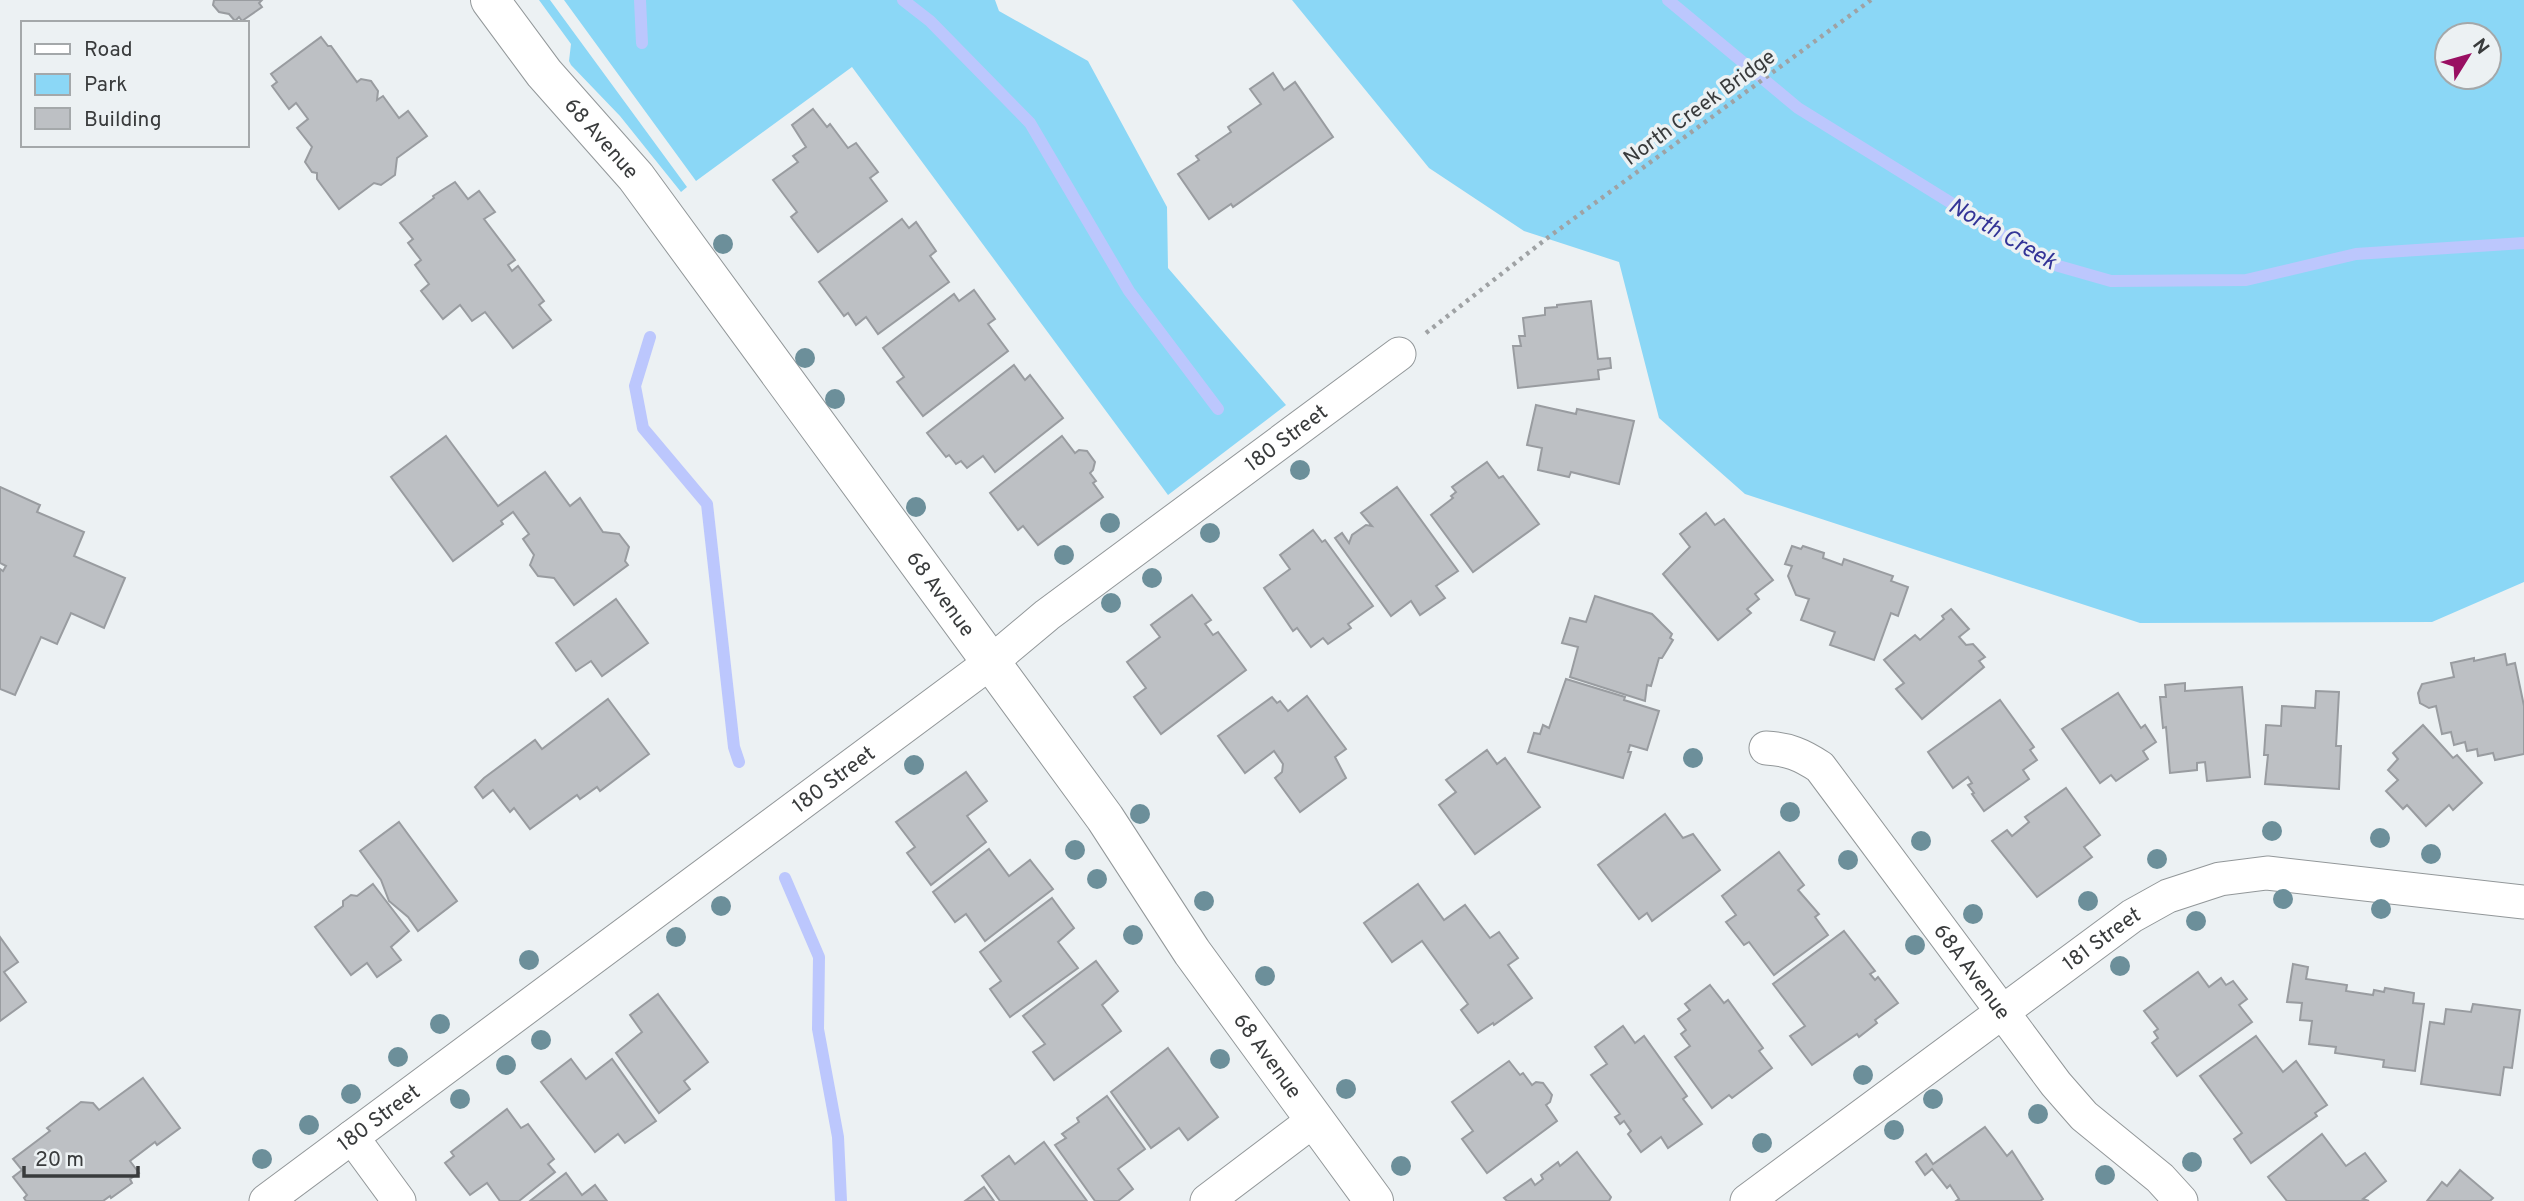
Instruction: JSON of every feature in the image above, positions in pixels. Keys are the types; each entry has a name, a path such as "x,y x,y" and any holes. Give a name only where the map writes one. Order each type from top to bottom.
{"street":[{"name":"68 Avenue","path":"490,0 544,73 636,177 1105,818 1192,952 1374,1201"},
{"name":"180 Street","path":"266,1201 991,662 1047,615 1399,354"},
{"name":"68A Avenue","path":"1766,748 1784,749 1803,756 1820,767 2056,1084 2084,1116 2160,1178 2181,1201"},
{"name":"181 Street","path":"1747,1201 2132,916 2168,896 2220,879 2267,873 2524,902"},
{"path":"1207,1201 1314,1119"},
{"path":"352,1138 399,1201"}],"path":[{"name":"North Creek Bridge","path":"1429,330 1546,239 1871,0"}],"green space":[{"path":"539,0 550,0 687,187 681,192 620,116 571,65 571,44"},
{"path":"564,0 995,0 999,11 1088,61 1167,207 1168,268 1286,405 1168,495 852,67 696,181"},
{"path":"1292,0 2524,0 2524,582 2432,622 2140,623 1745,494 1659,418 1619,262 1524,231 1429,168"}],"building":[{"path":"214,0 262,0 259,3 262,7 242,21 239,17 235,21 229,14 219,12 213,5"},
{"path":"321,37 331,46 357,82 361,79 371,81 378,91 377,100 383,96 399,118 408,111 427,136 397,158 395,175 381,185 374,183 339,209 317,179 317,173 312,172 305,162 312,147 297,128 308,119 296,103 289,109 272,86 277,82 271,74"},
{"path":"1273,73 1284,90 1295,82 1333,137 1233,207 1231,204 1209,219 1178,174 1199,160 1196,156 1231,132 1228,127 1261,104 1250,89"},
{"path":"813,109 827,127 830,124 848,148 856,143 878,172 870,178 887,201 818,252 791,217 797,212 773,180 798,162 793,156 806,147 792,125"},
{"path":"455,182 468,199 479,191 495,212 484,219 515,260 508,265 512,271 518,266 544,301 539,305 551,320 513,348 485,312 472,321 460,305 443,319 421,291 429,284 415,265 421,260 408,243 413,239 400,223"},
{"path":"902,219 909,228 916,222 936,251 930,256 949,282 878,334 866,317 856,325 848,313 844,316 819,282"},
{"path":"974,290 995,319 988,324 1008,351 923,416 897,382 904,377 883,348 954,294 959,301"},
{"path":"1591,301 1598,359 1610,358 1611,368 1598,370 1599,379 1518,388 1513,346 1521,346 1519,336 1525,336 1523,318 1545,315 1545,308 1557,305"},
{"path":"1014,365 1025,380 1030,375 1063,418 995,472 983,456 967,468 961,461 956,464 949,455 946,457 927,433"},
{"path":"1536,405 1576,414 1577,409 1634,421 1619,484 1571,472 1569,477 1538,470 1542,448 1527,445"},
{"path":"446,436 498,506 545,472 570,506 580,498 603,532 619,534 629,547 625,561 628,565 574,605 554,578 538,576 530,565 534,555 523,539 529,534 513,512 501,521 503,524 453,561 391,477"},
{"path":"1062,436 1075,453 1079,450 1087,451 1095,462 1090,473 1096,481 1093,483 1103,497 1038,545 1023,526 1018,530 990,493"},
{"path":"1487,462 1499,478 1503,476 1539,524 1473,572 1431,515 1453,498 1451,496 1456,492 1452,487"},
{"path":"0,487 40,505 37,512 84,532 74,556 125,578 104,628 71,613 57,644 41,637 15,695 0,689 0,569 3,571 6,566 0,563"},
{"path":"1397,487 1458,571 1436,586 1445,598 1420,615 1411,601 1391,616 1335,538 1342,533 1349,543 1352,535 1366,525 1372,526 1361,513"},
{"path":"1706,513 1715,525 1724,519 1773,580 1755,594 1759,599 1747,609 1751,613 1718,640 1663,574 1690,547 1680,534"},
{"path":"1313,530 1322,542 1325,540 1373,606 1348,624 1351,628 1328,644 1323,638 1311,647 1297,628 1293,631 1264,588 1290,569 1280,555"},
{"path":"1792,546 1801,549 1803,546 1824,553 1823,558 1842,565 1844,559 1893,576 1891,581 1908,587 1898,616 1891,613 1874,660 1830,645 1835,632 1801,620 1809,599 1796,595 1788,576 1792,566 1785,564"},
{"path":"1192,595 1211,620 1205,624 1213,635 1218,632 1246,670 1161,734 1134,697 1146,688 1127,662 1160,637 1151,625"},
{"path":"1595,596 1652,614 1672,634 1670,638 1673,640 1662,658 1659,658 1651,686 1647,685 1645,701 1570,677 1578,647 1562,643 1570,618 1586,622"},
{"path":"616,599 648,643 602,676 591,661 576,671 556,643"},
{"path":"1951,609 1969,629 1959,637 1966,645 1973,644 1985,657 1979,661 1984,667 1922,719 1896,689 1904,683 1884,660 1915,635 1920,640 1944,619 1942,616"},
{"path":"2505,654 2507,665 2515,663 2524,706 2524,754 2495,760 2493,753 2478,756 2477,749 2467,751 2465,742 2454,745 2451,732 2442,734 2436,706 2429,708 2420,703 2418,693 2422,684 2454,677 2451,663"},
{"path":"1566,679 1625,697 1624,700 1659,711 1647,750 1630,745 1628,752 1631,752 1623,778 1528,752 1534,733 1540,734 1543,725 1549,728"},
{"path":"2185,683 2185,691 2242,687 2250,777 2207,781 2205,762 2197,763 2197,770 2170,773 2160,697 2166,697 2165,685"},
{"path":"2316,691 2339,692 2336,746 2341,746 2339,789 2265,784 2268,755 2264,755 2266,725 2281,726 2282,706 2315,708"},
{"path":"2118,693 2141,728 2145,725 2156,742 2143,751 2148,759 2116,781 2111,775 2100,783 2062,729"},
{"path":"1307,696 1346,749 1335,757 1346,778 1300,812 1275,778 1282,772 1283,764 1274,751 1245,773 1218,736 1272,697 1277,703 1280,701 1288,711"},
{"path":"608,699 649,754 600,791 597,787 580,799 577,795 530,829 514,808 510,812 493,790 483,798 475,787 535,740 542,749"},
{"path":"2000,700 2034,747 2030,750 2037,760 2023,770 2029,779 1984,811 1972,794 1974,793 1968,785 1972,783 1968,777 1953,788 1928,752"},
{"path":"2423,725 2453,758 2457,755 2482,783 2453,810 2449,805 2426,826 2407,805 2403,809 2386,791 2398,780 2388,770 2398,759 2393,753"},
{"path":"1487,750 1497,764 1505,758 1540,807 1475,854 1439,805 1456,792 1446,780"},
{"path":"966,772 987,801 967,816 986,842 931,885 907,853 915,847 896,822"},
{"path":"2066,788 2100,835 2084,847 2092,857 2037,897 1992,841 2007,830 2012,836 2029,822 2025,817"},
{"path":"1665,814 1683,838 1693,834 1720,870 1652,921 1647,913 1639,919 1598,865"},
{"path":"399,822 457,901 418,931 408,917 389,901 381,880 360,851"},
{"path":"989,849 1009,876 1030,860 1053,889 985,941 966,914 955,922 933,892"},
{"path":"1779,852 1804,885 1798,890 1819,914 1815,917 1828,935 1774,975 1749,942 1744,945 1726,922 1736,915 1722,896"},
{"path":"373,884 409,931 391,947 401,960 377,977 367,963 351,975 315,927 343,906 343,901 351,895 357,896"},
{"path":"1418,884 1444,920 1465,905 1490,938 1499,932 1518,958 1508,965 1532,998 1478,1033 1461,1010 1468,1004 1422,941 1392,962 1364,923"},
{"path":"1052,898 1074,928 1058,942 1078,968 1010,1017 990,989 1001,981 980,952"},
{"path":"1844,931 1875,971 1870,974 1875,980 1878,977 1898,1003 1875,1020 1877,1023 1859,1037 1857,1034 1812,1065 1790,1036 1805,1026 1773,984"},
{"path":"0,937 18,962 4,972 26,1002 0,1021"},
{"path":"1096,961 1118,991 1102,1005 1121,1031 1054,1080 1033,1052 1045,1044 1023,1016"},
{"path":"2293,964 2308,967 2306,979 2347,985 2346,991 2373,995 2374,990 2384,992 2385,988 2414,993 2413,1003 2424,1004 2415,1071 2383,1067 2384,1060 2335,1053 2336,1047 2309,1044 2312,1021 2300,1020 2302,1003 2287,1002"},
{"path":"2198,972 2209,987 2221,978 2226,985 2233,981 2247,999 2239,1005 2252,1022 2177,1076 2152,1043 2158,1038 2154,1032 2158,1029 2144,1011"},
{"path":"1710,985 1724,1003 1728,1000 1763,1048 1759,1051 1772,1068 1732,1098 1729,1095 1712,1108 1675,1057 1690,1046 1681,1034 1686,1030 1678,1019 1690,1010 1685,1004"},
{"path":"658,994 708,1062 684,1081 690,1089 659,1113 616,1053 642,1032 630,1015"},
{"path":"2473,1004 2520,1010 2512,1068 2504,1067 2500,1095 2421,1084 2430,1022 2444,1024 2446,1009 2471,1012"},
{"path":"1623,1026 1635,1043 1644,1036 1687,1096 1683,1099 1702,1124 1668,1148 1661,1137 1641,1152 1628,1134 1631,1131 1624,1121 1620,1124 1615,1117 1620,1114 1591,1075 1607,1064 1595,1047"},
{"path":"2256,1036 2283,1072 2296,1061 2327,1105 2315,1113 2317,1116 2251,1163 2234,1139 2242,1133 2200,1076"},
{"path":"1168,1048 1218,1117 1188,1140 1179,1128 1151,1148 1111,1092"},
{"path":"571,1059 586,1079 612,1059 656,1121 625,1143 618,1134 595,1152 541,1082"},
{"path":"1509,1061 1532,1085 1536,1082 1543,1083 1552,1095 1546,1105 1557,1121 1487,1173 1462,1139 1473,1131 1452,1102"},
{"path":"143,1078 180,1128 130,1161 139,1173 130,1179 132,1183 103,1201 26,1201 24,1198 27,1195 13,1177 22,1170 13,1159 50,1131 47,1128 81,1102 93,1103 99,1110"},
{"path":"1107,1096 1145,1149 1118,1169 1133,1189 1118,1201 1095,1201 1055,1145 1066,1138 1062,1134 1079,1122 1077,1118"},
{"path":"507,1109 521,1128 528,1124 554,1159 548,1164 555,1172 519,1201 500,1201 487,1183 470,1195 445,1163 454,1156 451,1152"},
{"path":"1985,1127 2007,1156 2012,1151 2043,1199 1956,1201 1959,1199 1950,1185 1947,1188 1932,1169 1925,1175 1916,1162 1926,1154 1933,1164"},
{"path":"2322,1134 2346,1166 2365,1153 2386,1181 2363,1199 2369,1201 2287,1201 2268,1177"},
{"path":"1044,1142 1087,1201 1000,1201 982,1176 1009,1156 1015,1164"},
{"path":"1577,1152 1611,1197 1609,1201 1507,1201 1504,1198 1531,1179 1535,1185 1543,1179 1541,1175 1558,1162 1560,1166"},
{"path":"2460,1170 2493,1198 2490,1201 2427,1201 2442,1182 2447,1186"},
{"path":"566,1173 582,1195 595,1185 607,1201 530,1201"},
{"path":"984,1187 994,1201 965,1201"}],"waterway":[{"path":"640,0 642,43"},
{"path":"903,0 930,21 1030,123 1129,291 1218,409"},
{"name":"North Creek","path":"1668,0 1798,108 2048,263 2111,281 2246,280 2356,254 2524,243"},
{"path":"650,337 635,386 643,428 707,504 734,747 739,762"},
{"path":"785,878 819,957 818,1029 838,1137 841,1201"}]}
